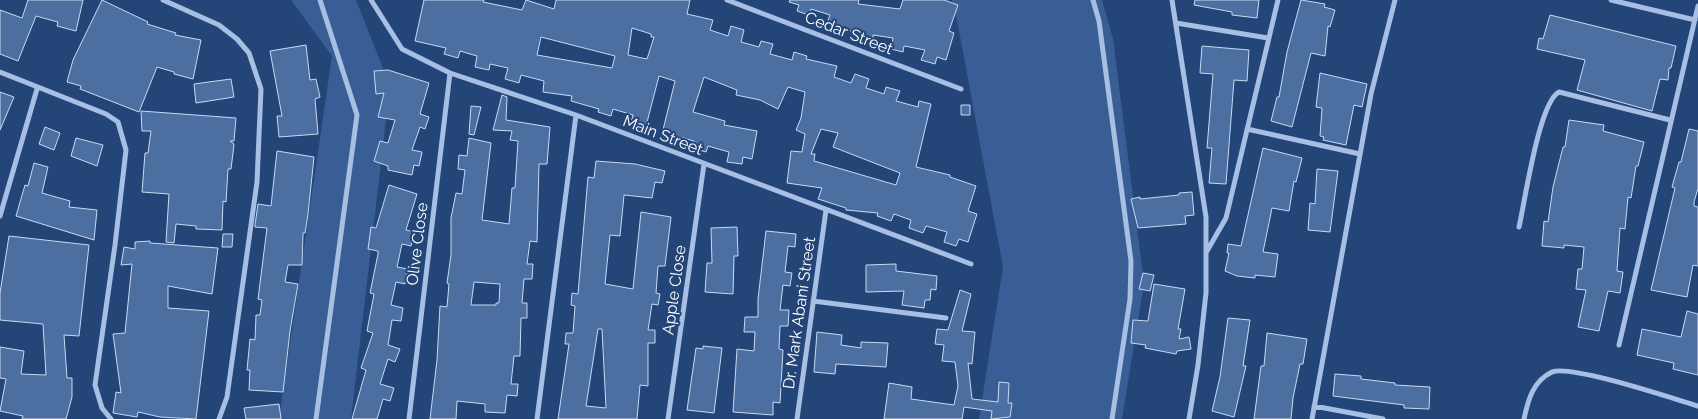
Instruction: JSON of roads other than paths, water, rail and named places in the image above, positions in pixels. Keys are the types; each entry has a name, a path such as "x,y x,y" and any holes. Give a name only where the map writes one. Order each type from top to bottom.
{"street":[{"path":"163,0 220,25 237,39 249,53 261,89 257,182 227,397 219,419"},
{"path":"316,419 357,116 320,0"},
{"name":"Main Street","path":"371,0 402,49 450,73 576,115 971,264"},
{"name":"Cedar Street","path":"727,0 961,90"},
{"path":"1093,0 1099,20 1131,261 1129,308 1112,419"},
{"path":"1172,0 1206,217 1206,293 1198,366 1189,419"},
{"path":"1206,254 1226,218 1278,0"},
{"path":"1312,419 1371,94 1395,0"},
{"path":"1611,0 1695,20"},
{"path":"1619,345 1698,6"},
{"path":"1176,23 1268,38"},
{"path":"0,72 37,89 106,114 118,122 122,132 126,150 115,245 95,385 102,408 111,419"},
{"name":"Olive Close","path":"409,419 450,73"},
{"path":"0,216 37,89"},
{"path":"1519,227 1542,118 1553,95 1559,92 1670,120"},
{"path":"537,419 576,115"},
{"path":"1247,129 1360,154"},
{"name":"Apple Close","path":"668,419 704,164"},
{"name":"Dr. Mark Abani Street","path":"797,419 826,210"},
{"path":"813,301 946,318"},
{"path":"1524,419 1530,394 1544,376 1555,370 1606,380 1698,406"},
{"path":"1314,406 1383,419"}]}
